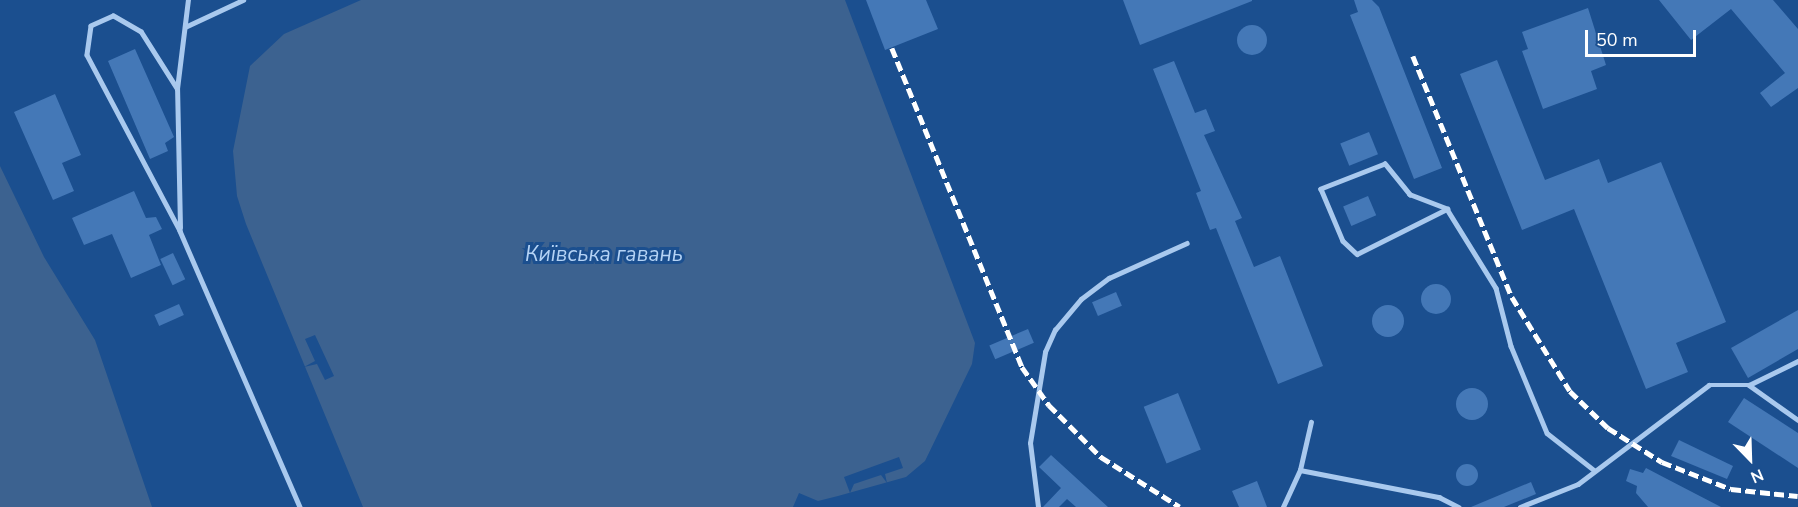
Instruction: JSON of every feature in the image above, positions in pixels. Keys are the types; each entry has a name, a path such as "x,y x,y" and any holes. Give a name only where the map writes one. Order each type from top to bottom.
{"lane":[{"path":"180,231 177,89 188,0"},
{"path":"185,27 243,0"},
{"path":"177,89 141,32 113,16 91,26 87,55 180,231 300,507"},
{"path":"1447,209 1357,254 1343,241 1321,189 1385,164 1410,195 1447,209 1496,288 1511,346 1547,433 1594,470"},
{"path":"1038,507 1030,443 1045,352 1055,330 1081,299 1109,278 1187,243"},
{"path":"1520,507 1578,484 1709,385 1749,385 1798,361"},
{"path":"1749,385 1798,420"},
{"path":"1283,507 1300,470 1311,422"},
{"path":"1300,470 1439,497 1459,507"}],"water":[{"name":"Київська гавань","path":"361,0 845,0 975,343 972,364 925,461 906,477 838,496 818,501 799,493 793,507 363,507 246,224 237,196 233,151 250,66 284,34"},
{"path":"0,166 44,257 95,340 152,507 0,507"}],"pier":[{"path":"315,335 334,376 325,380 317,364 304,367 315,361 305,339"},
{"path":"899,457 903,468 885,474 887,483 881,475 854,484 850,493 844,477"}],"building":[{"path":"866,0 926,0 938,29 885,50"},
{"path":"1123,0 1252,0 1252,1 1140,45"},
{"path":"1354,0 1372,0 1379,7 1442,168 1414,179 1350,15 1358,12"},
{"path":"1659,0 1773,0 1798,29 1798,88 1771,107 1760,93 1785,73 1731,9 1691,40"},
{"path":"1588,8 1606,65 1591,71 1597,89 1543,109 1522,51 1528,49 1522,32"},
{"path":"1252,25 1263,29 1267,40 1263,51 1252,55 1241,51 1237,40 1241,29"},
{"path":"135,49 174,137 165,143 168,151 150,159 108,61"},
{"path":"1497,60 1545,180 1599,159 1608,183 1661,162 1726,322 1676,343 1688,372 1646,389 1574,209 1522,230 1460,74"},
{"path":"1174,61 1195,113 1206,109 1215,131 1204,135 1242,218 1235,221 1254,267 1280,256 1323,366 1278,384 1216,228 1210,230 1196,193 1201,191 1153,69"},
{"path":"55,94 81,155 62,163 74,191 53,200 14,112"},
{"path":"1369,132 1378,154 1349,166 1340,144"},
{"path":"134,191 146,218 156,217 162,229 149,235 161,265 131,278 112,234 84,245 72,218"},
{"path":"1368,196 1376,215 1351,226 1343,207"},
{"path":"173,253 185,279 173,285 160,259"},
{"path":"1436,284 1447,288 1451,299 1447,310 1436,314 1425,310 1421,299 1425,288"},
{"path":"1116,292 1122,306 1098,316 1092,302"},
{"path":"179,304 184,315 159,326 154,315"},
{"path":"1388,305 1399,310 1404,321 1399,332 1388,337 1377,332 1372,321 1377,310"},
{"path":"1798,310 1798,349 1748,378 1731,348"},
{"path":"1028,329 1034,343 995,359 989,345"},
{"path":"1472,388 1483,393 1488,404 1483,415 1472,420 1461,415 1456,404 1461,393"},
{"path":"1178,393 1201,450 1167,463 1144,407"},
{"path":"1744,398 1798,433 1798,468 1728,422"},
{"path":"1679,440 1733,466 1727,479 1671,456"},
{"path":"1051,455 1108,507 1076,507 1067,499 1059,507 1043,507 1061,488 1039,467"},
{"path":"1467,464 1475,467 1478,475 1475,483 1467,486 1459,483 1456,475 1459,467"},
{"path":"1646,468 1721,507 1648,507 1636,493 1637,486 1626,481 1630,469 1643,473"},
{"path":"1257,481 1267,507 1239,507 1232,491"},
{"path":"1531,482 1536,494 1504,507 1471,507"}],"railway":[{"path":"892,48 1022,367 1049,405 1101,457 1180,507"},
{"path":"1413,56 1512,297 1570,391 1608,428 1662,462 1731,489 1798,496"}]}
